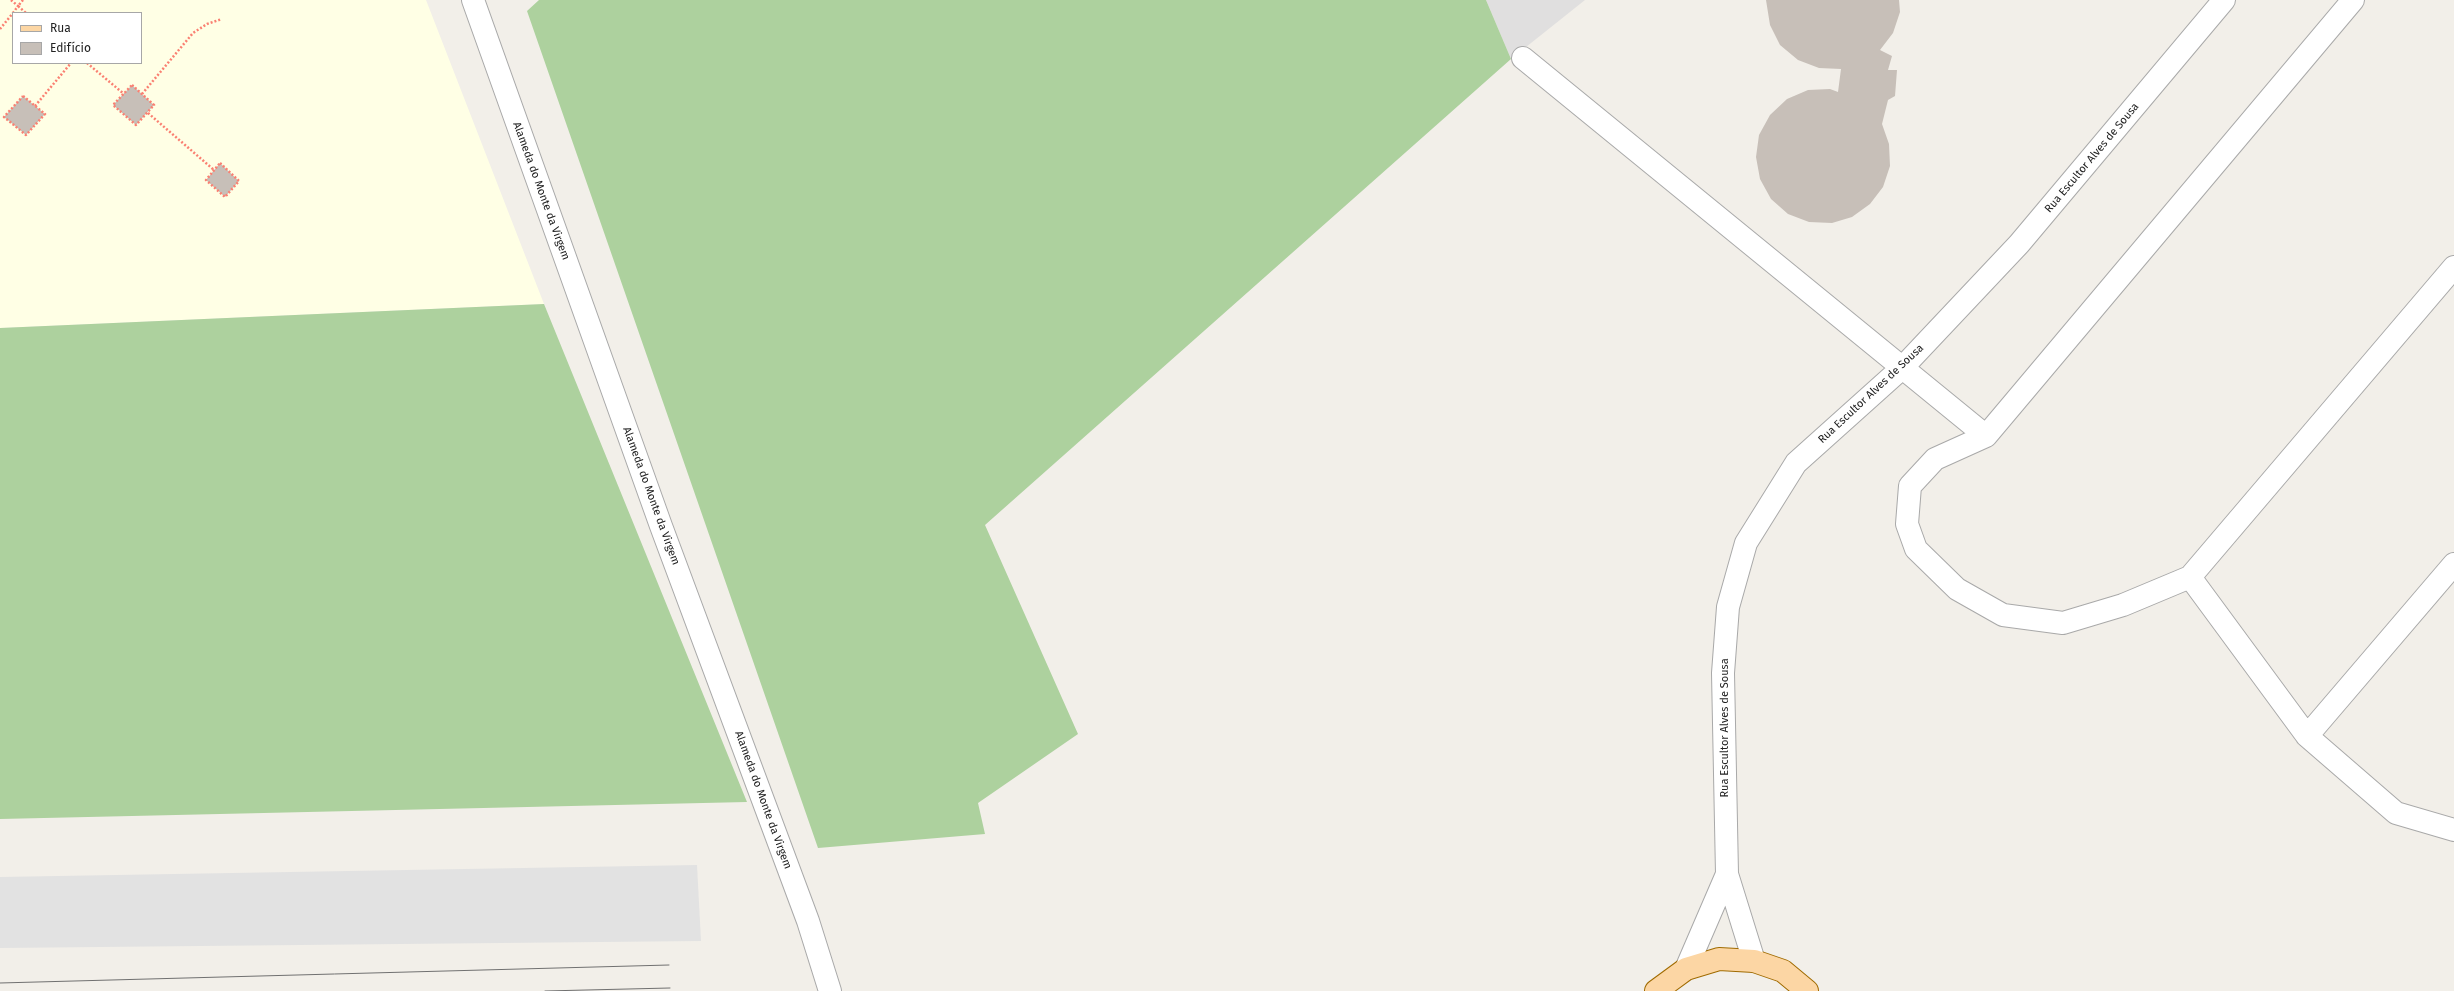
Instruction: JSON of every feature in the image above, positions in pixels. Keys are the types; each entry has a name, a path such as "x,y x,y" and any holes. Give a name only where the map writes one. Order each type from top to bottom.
{"main road":[{"path":"1656,991 1686,969 1719,959 1754,961 1783,971 1807,991"}],"street":[{"name":"Alameda do Monte da Virgem","path":"473,0 661,526 808,921 830,991"},
{"name":"Rua Escultor Alves de Sousa","path":"1754,961 1727,874 1723,672 1728,607 1746,543 1796,463 1903,367 2019,244 2224,0"},
{"path":"2353,0 1986,436 1935,459 1910,486 1907,524 1916,549 1957,590 2003,615 2063,623 2123,605 2190,577 2454,267"},
{"path":"1523,58 1986,436"},
{"path":"2307,736 2454,564"},
{"path":"2190,577 2307,736 2396,813 2454,830"},
{"name":"Rua Escultor Alves de Sousa","path":"1686,969 1727,874"}],"path":[{"path":"11,0 25,12"},
{"path":"14,12 23,0"},
{"path":"0,29 12,14"},
{"path":"142,94 193,33 207,24 222,19"},
{"path":"35,106 70,64"},
{"path":"88,64 124,94"},
{"path":"132,85 154,105 136,125 113,105 124,94 132,85"},
{"path":"23,96 35,106 45,114 26,135 4,117 23,96"},
{"path":"148,113 214,170"},
{"path":"220,163 239,181 225,197 206,180 214,170 220,163"}],"shaded area":[{"path":"0,0 426,0 544,304 0,328"},
{"path":"1486,0 1585,0 1511,59"},
{"path":"697,865 701,941 0,948 0,877"}],"green space":[{"path":"539,0 1486,0 1511,59 985,525 1078,734 978,803 985,834 818,848 527,11"},
{"path":"544,304 747,802 0,819 0,328"}],"building":[{"path":"1766,0 1899,0 1900,12 1893,33 1880,50 1892,56 1888,70 1897,70 1895,96 1888,100 1882,124 1889,144 1890,166 1883,187 1870,204 1852,217 1832,223 1809,222 1788,214 1771,199 1760,179 1756,157 1759,135 1770,115 1787,99 1808,90 1830,89 1838,92 1841,69 1819,68 1798,60 1780,45 1770,25"},
{"path":"132,85 154,105 136,125 113,105"},
{"path":"23,96 45,114 26,135 4,117"},
{"path":"220,163 239,181 225,197 206,180"}],"tram line":[{"path":"0,983 669,965"},
{"path":"545,991 670,988"}]}
